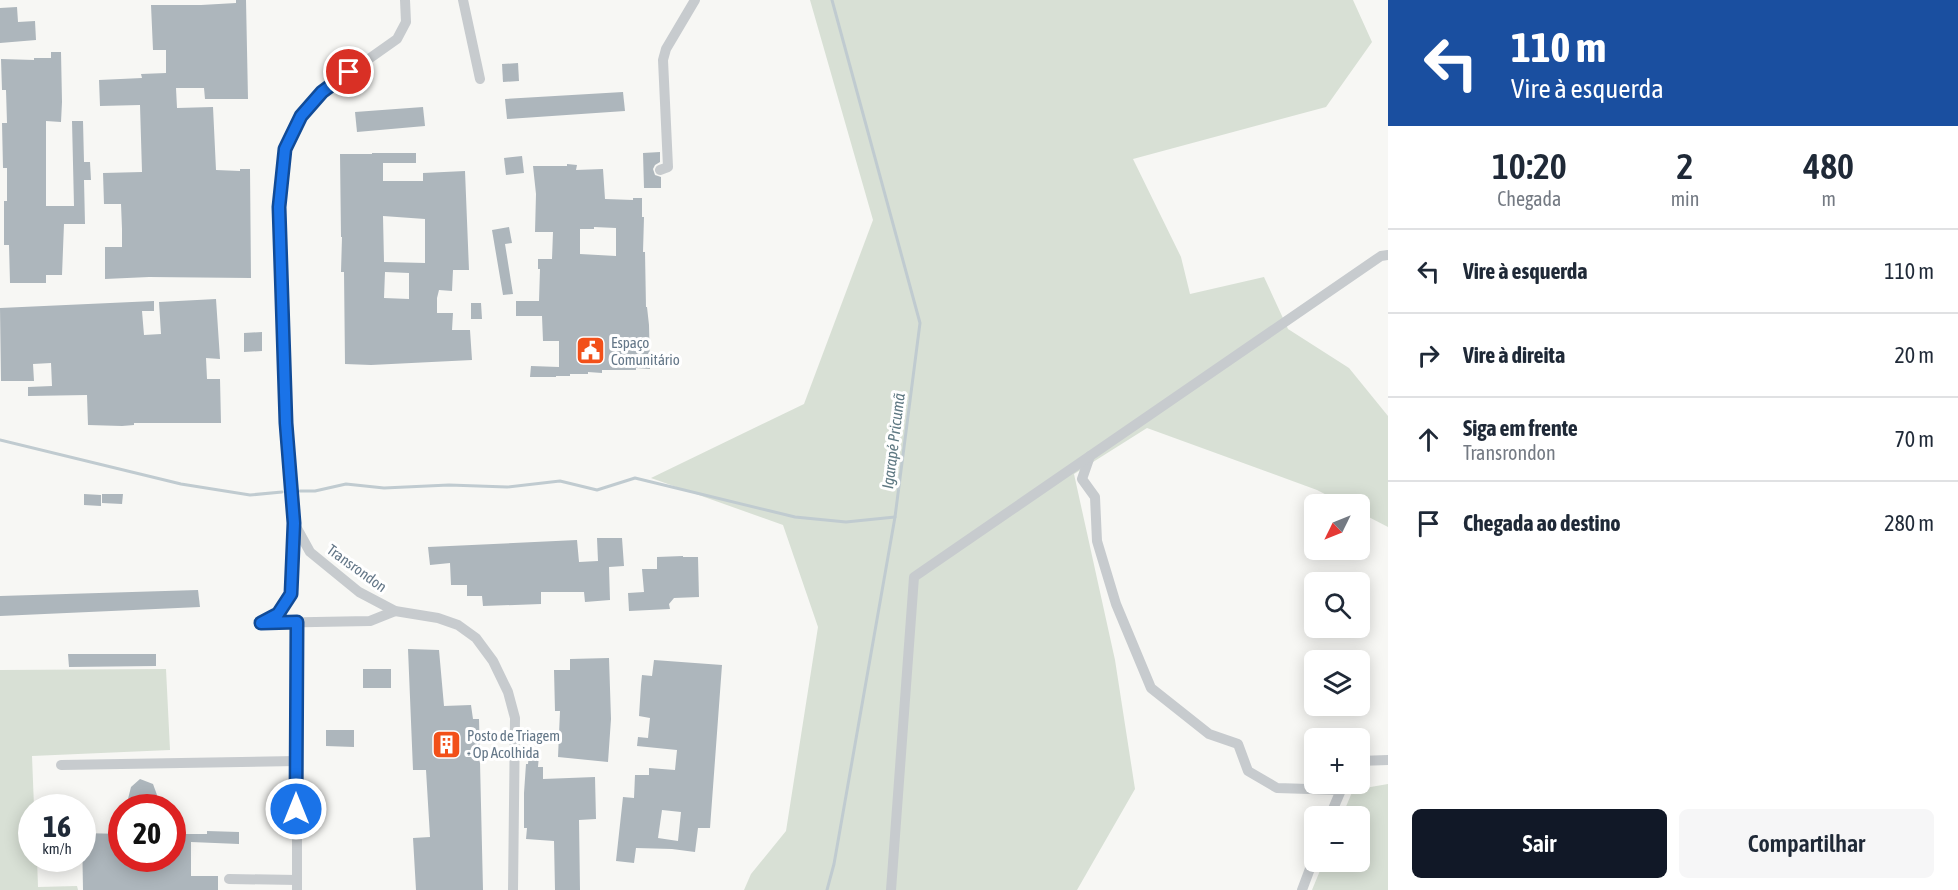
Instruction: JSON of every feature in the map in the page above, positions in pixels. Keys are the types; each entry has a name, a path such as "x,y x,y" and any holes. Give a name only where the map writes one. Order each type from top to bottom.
{"street":[{"name":"Transrondon","path":"405,0 406,22 397,39 322,92 301,116 285,149 279,207 280,275 286,423 294,523 310,552 359,592 395,611 438,618 458,625 476,638 493,661 508,692 515,718 513,890"},
{"path":"463,0 480,79"},
{"path":"660,170 668,167 663,60 666,49 695,0"},
{"path":"891,890 914,577 1381,256 1388,255"},
{"path":"1090,456 1082,479 1095,497 1097,540 1116,604 1151,688 1209,734 1238,744 1248,771 1277,788 1304,787"},
{"path":"294,523 291,594 278,614 261,623 370,621 395,611"},
{"path":"229,879 297,885 297,622"},
{"path":"1370,761 1388,760"},
{"path":"61,765 296,761"},
{"path":"1302,890 1309,872"}],"shaded area":[{"path":"810,0 1353,0 1372,42 1326,107 1133,159 1181,257 1190,294 1264,277 1288,329 1349,368 1388,416 1388,527 1370,518 1370,494 1325,494 1147,428 1074,474 1115,660 1135,789 1077,890 744,890 751,874 786,831 818,627 783,525 651,478 804,404 873,220"},
{"path":"166,669 170,750 32,756 33,794 18,794 18,872 37,872 38,887 77,886 78,890 0,890 0,670"},
{"path":"1388,784 1388,890 1312,890 1319,872 1370,872 1370,806 1346,806 1351,794 1370,794 1370,787"}],"building":[{"path":"236,0 246,0 248,99 205,99 204,88 176,88 177,108 213,107 216,170 250,169 251,278 105,279 105,247 122,247 122,229 121,204 104,204 103,173 142,172 140,105 100,106 99,80 142,78 141,74 166,73 166,50 153,50 151,5 236,3"},
{"path":"17,7 18,22 35,21 36,40 0,43 0,8"},
{"path":"51,52 61,52 62,102 61,122 46,121 46,206 74,206 72,121 83,121 84,162 90,162 91,180 84,180 85,224 64,224 62,275 46,275 46,283 10,283 9,245 4,245 7,168 3,168 2,123 7,123 6,90 2,90 1,59 51,58"},
{"path":"518,63 519,81 503,82 502,64"},
{"path":"623,92 625,111 507,119 505,99"},
{"path":"423,107 425,126 357,132 355,112"},
{"path":"660,152 660,162 653,169 655,175 661,177 661,188 644,188 643,153"},
{"path":"416,153 416,163 383,163 383,181 423,181 423,173 465,171 469,270 453,270 452,291 439,290 437,313 453,313 452,330 470,330 472,360 371,365 345,364 344,272 341,272 340,154","holes":["383,216 425,219 425,263 384,262","385,272 409,273 409,299 384,298"]},
{"path":"522,156 524,173 506,175 504,158"},
{"path":"567,164 577,165 576,170 603,169 605,199 642,198 650,369 602,370 602,373 530,377 531,366 559,367 559,341 543,341 542,316 516,316 516,301 539,301 538,259 552,259 553,232 535,232 536,194 533,166 567,166","holes":["616,228 616,256 580,254 580,229"]},
{"path":"509,227 512,243 505,244 513,294 503,295 492,230"},
{"path":"216,299 220,359 206,358 207,379 220,379 221,423 88,425 87,395 28,396 28,387 52,386 51,363 33,364 34,381 1,381 0,308 154,301 154,311 142,311 144,335 161,334 159,302"},
{"path":"471,303 481,303 482,319 471,319"},
{"path":"262,332 262,351 244,352 244,333"},
{"path":"84,494 101,495 101,506 84,505"},
{"path":"102,494 123,494 122,504 102,503"},
{"path":"597,538 622,538 624,566 609,567 610,600 585,602 584,592 541,592 541,604 483,606 482,596 467,596 467,585 451,585 450,563 430,565 428,547 577,540 579,562 598,561"},
{"path":"657,557 698,557 699,597 674,598 669,604 670,609 629,611 628,593 644,592 642,569 657,569"},
{"path":"198,590 200,607 0,616 0,596"},
{"name":"Posto de Triagem - Op Acolhida","path":"408,649 439,650 444,706 471,705 473,719 479,719 483,890 416,890 413,838 430,837 426,770 413,770"},
{"path":"68,654 156,654 156,666 69,667"},
{"path":"609,658 611,719 608,762 558,757 560,711 555,711 554,670 570,670 570,659"},
{"path":"654,660 722,665 710,828 698,828 695,852 636,848 634,863 616,861 623,797 634,798 635,775 649,775 649,768 675,770 677,750 637,746 638,737 648,738 650,718 639,716 642,675 652,676","holes":["662,810 681,812 678,841 658,838"]},
{"path":"363,669 391,669 391,688 363,688"},
{"path":"326,730 354,730 354,747 326,746"},
{"path":"529,754 539,755 538,767 543,767 543,779 595,777 596,819 579,820 580,890 555,890 554,841 526,839 524,793"},
{"path":"140,779 153,784 157,794 129,794 131,787"},
{"path":"207,831 239,832 239,844 191,842 191,876 218,876 218,890 83,890 83,872 96,872 96,833 108,834 108,872 186,872 186,834 207,834"}],"waterway":[{"name":"Igarapé Pricumã","path":"827,890 834,864 895,517 920,323 832,0"},
{"path":"0,440 181,484 250,495 282,492"},
{"path":"300,491 315,491 346,484 384,488 449,485 507,487 560,481 597,490 635,478 795,517 846,522 895,517"}],"place":[{"name":"Espaço Comunitário","path":"590,351"},
{"name":"Posto de Triagem - Op Acolhida","path":"446,744"}],"route":[{"path":"296,809 297,622 261,623 278,614 291,594 294,523 286,423 279,207 285,149 301,116 322,92 349,72"}]}
